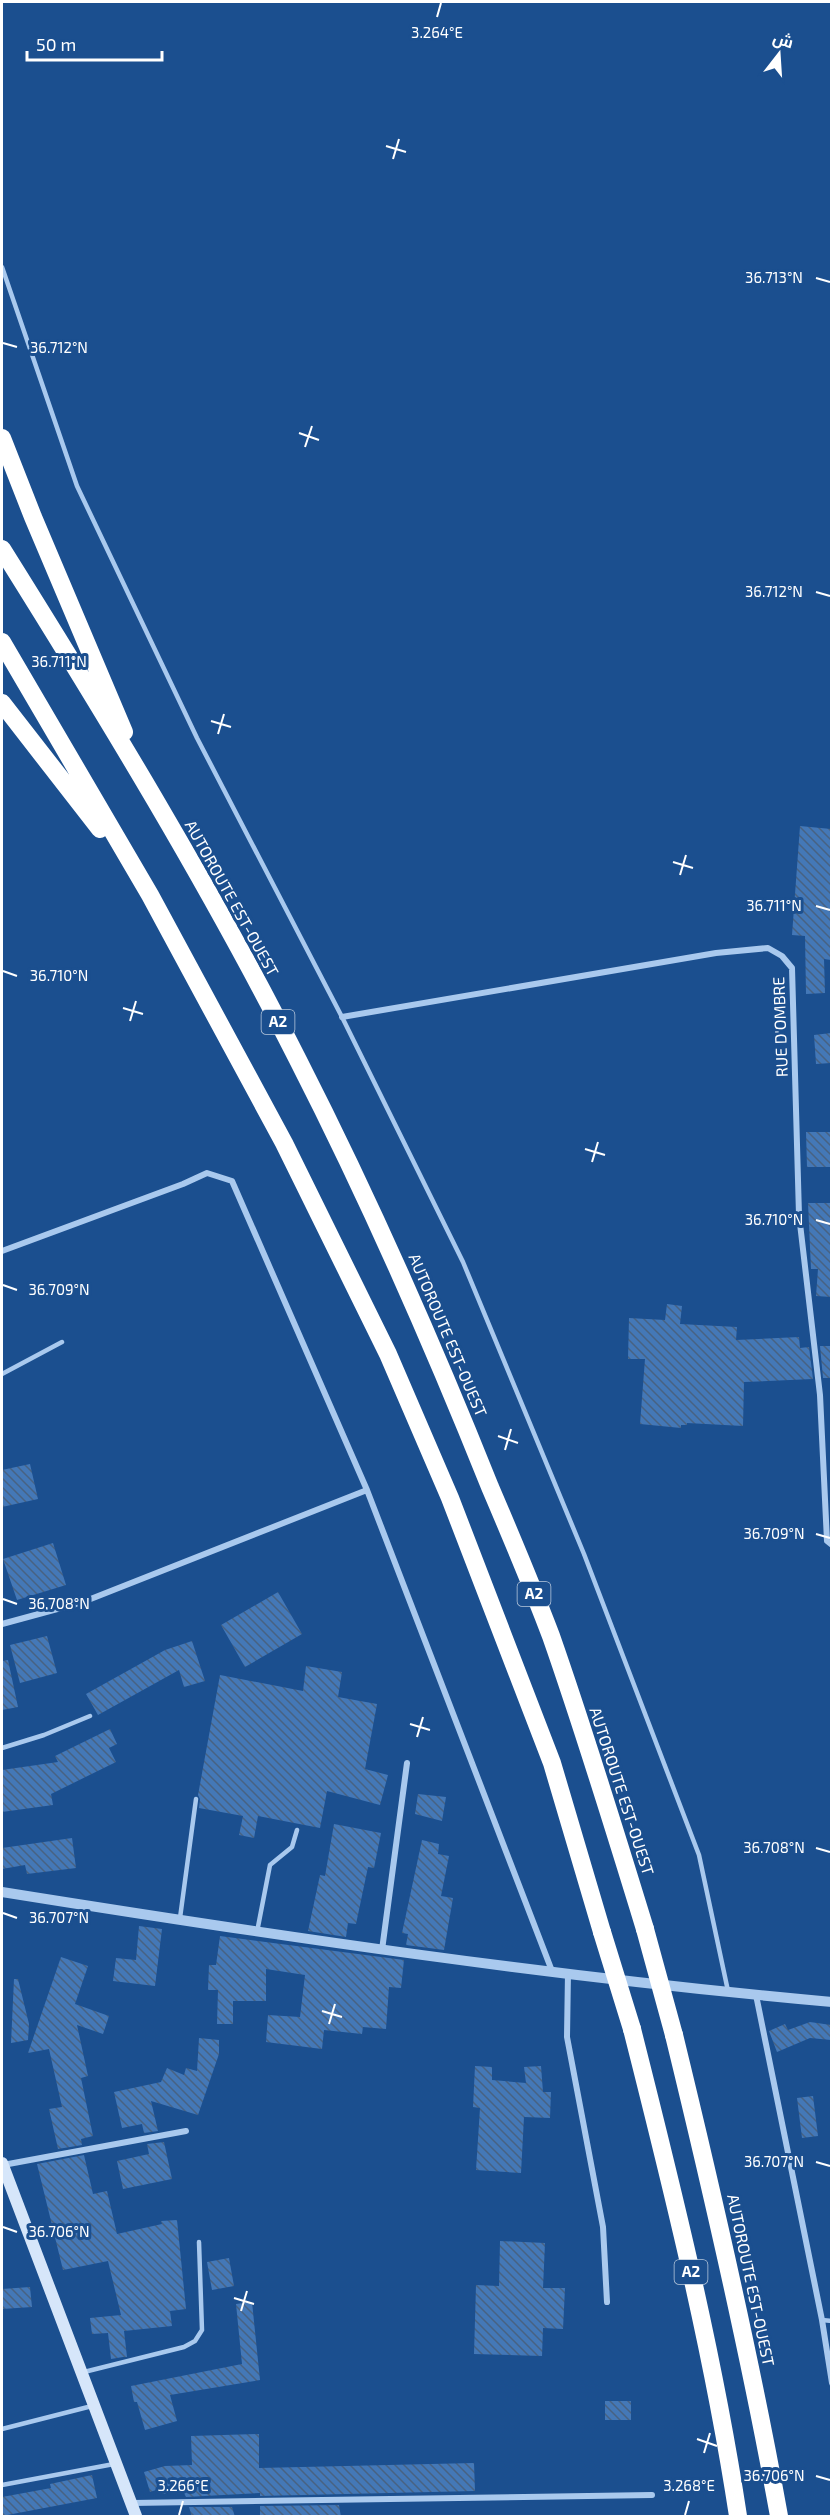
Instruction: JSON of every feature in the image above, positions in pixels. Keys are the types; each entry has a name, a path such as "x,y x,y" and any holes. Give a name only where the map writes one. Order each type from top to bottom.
{"highway":[{"path":"2,438 145,784"},
{"name":"AUTOROUTE EST-OUEST","path":"2,549 145,784 248,965 297,1059 358,1183 424,1327 550,1634 596,1769 645,1929 674,2036 707,2169 767,2448 779,2517"},
{"name":"A2","path":"2,642 150,895 284,1143 387,1353 450,1498 548,1752 632,2029 675,2198 708,2342 738,2517"},
{"path":"2,703 150,895"}],"main road":[{"path":"2,2164 136,2517"}],"street":[{"name":"RUE D'OMBRE","path":"342,1017 716,953 768,948 782,956 792,968 799,1215 820,1395 827,1541 831,1545"},
{"path":"2,1251 207,1173 232,1181 367,1490 552,1971"},
{"path":"2,1624 84,1602 367,1490"},
{"path":"382,1950 407,1763"},
{"path":"2,1892 382,1950 728,1992 831,2002"},
{"path":"568,1973 567,2037 603,2227 608,2302"},
{"path":"756,1995 822,2320 831,2383"},
{"path":"2,2164 186,2131"},
{"path":"131,2503 651,2495"}],"lane":[{"path":"2,267 77,486 196,738 342,1017 463,1262 584,1554 699,1855 728,1992"},
{"path":"2,1374 62,1342"},
{"path":"2,1748 44,1735 90,1716"},
{"path":"180,1920 196,1799"},
{"path":"257,1932 270,1865 292,1847 297,1830"},
{"path":"81,2373 184,2347 195,2341 202,2330 199,2242"},
{"path":"822,2320 831,2321"},
{"path":"2,2428 94,2406"},
{"path":"2,2485 116,2463"}],"building":[{"path":"800,826 831,829 831,960 824,959 825,993 806,994 805,936 792,935"},
{"path":"831,1033 831,1063 816,1064 814,1035"},
{"path":"806,1132 831,1132 831,1167 807,1167"},
{"path":"808,1203 831,1203 831,1297 816,1296 818,1269 811,1269"},
{"path":"667,1304 682,1306 680,1324 737,1327 736,1340 799,1337 800,1348 809,1347 813,1379 744,1382 743,1426 687,1423 687,1425 681,1425 681,1428 640,1424 645,1359 628,1359 629,1318 665,1320"},
{"path":"820,1346 831,1346 831,1378 823,1378"},
{"path":"30,1464 38,1499 2,1507 2,1470"},
{"path":"53,1543 66,1585 17,1600 3,1559"},
{"path":"278,1592 302,1634 245,1667 221,1625"},
{"path":"47,1636 57,1673 20,1683 10,1645"},
{"path":"192,1641 205,1681 184,1687 179,1670 98,1715 86,1694 165,1650"},
{"path":"8,1660 18,1707 2,1710 2,1661"},
{"path":"306,1666 342,1672 338,1697 377,1704 365,1769 388,1775 380,1805 327,1791 320,1828 258,1816 254,1838 239,1835 243,1816 199,1808 198,1795 220,1675 303,1691"},
{"path":"110,1729 117,1744 109,1748 116,1762 51,1794 53,1805 2,1812 2,1770 58,1762 55,1756"},
{"path":"418,1794 446,1797 442,1821 415,1814"},
{"path":"334,1824 381,1833 374,1868 368,1867 356,1924 348,1923 346,1937 308,1931 320,1875 325,1876"},
{"path":"72,1838 76,1868 27,1874 25,1865 2,1869 2,1848"},
{"path":"422,1840 439,1844 438,1854 449,1856 441,1896 453,1898 444,1950 406,1945 408,1934 402,1933"},
{"path":"139,1926 162,1929 155,1986 113,1981 116,1958 136,1960"},
{"path":"220,1936 404,1960 401,1988 389,1987 386,2029 363,2027 362,2034 324,2030 322,2049 266,2042 268,2015 300,2017 305,1975 266,1969 266,2001 233,2001 233,2024 217,2024 218,1990 208,1990 209,1965 216,1965"},
{"path":"61,1957 88,1966 75,2004 109,2016 103,2034 77,2025 88,2076 81,2078 93,2136 81,2139 82,2145 58,2149 49,2109 62,2107 49,2049 28,2053"},
{"path":"14,1979 18,1979 29,2024 28,2040 11,2043"},
{"path":"810,2022 831,2025 831,2040 810,2038 777,2052 769,2031 785,2024 788,2030"},
{"path":"199,2038 219,2040 219,2054 198,2115 151,2101 158,2131 144,2133 142,2124 122,2128 114,2092 161,2082 167,2068 184,2075 186,2068 197,2071"},
{"path":"475,2066 492,2067 492,2080 526,2083 524,2067 541,2066 543,2092 551,2092 550,2118 524,2117 521,2173 476,2170 480,2108 473,2107"},
{"path":"813,2096 818,2136 802,2138 797,2098"},
{"path":"164,2142 172,2179 123,2189 117,2161 149,2154 147,2144"},
{"path":"84,2155 93,2194 107,2191 117,2234 162,2224 161,2221 177,2220 186,2309 170,2311 172,2326 124,2331 127,2357 111,2359 108,2333 92,2334 90,2318 121,2315 108,2261 63,2270 37,2164"},
{"path":"500,2241 545,2243 543,2288 565,2288 563,2329 543,2328 542,2356 474,2354 476,2285 499,2286"},
{"path":"229,2258 234,2286 212,2290 207,2262"},
{"path":"30,2287 32,2307 2,2309 2,2289"},
{"path":"252,2302 260,2380 170,2395 177,2421 145,2430 137,2402 134,2402 131,2386 242,2364 236,2304"},
{"path":"605,2401 631,2401 631,2420 605,2420"},
{"path":"259,2434 259,2468 474,2463 475,2491 260,2496 260,2493 186,2497 184,2493 162,2494 162,2488 150,2492 144,2472 165,2466 192,2465 191,2436"},
{"path":"92,2475 97,2498 2,2516 2,2497 51,2488 50,2484"},
{"path":"339,2505 341,2517 260,2517 260,2506"},
{"path":"189,2507 232,2507 235,2517 192,2517"}]}
